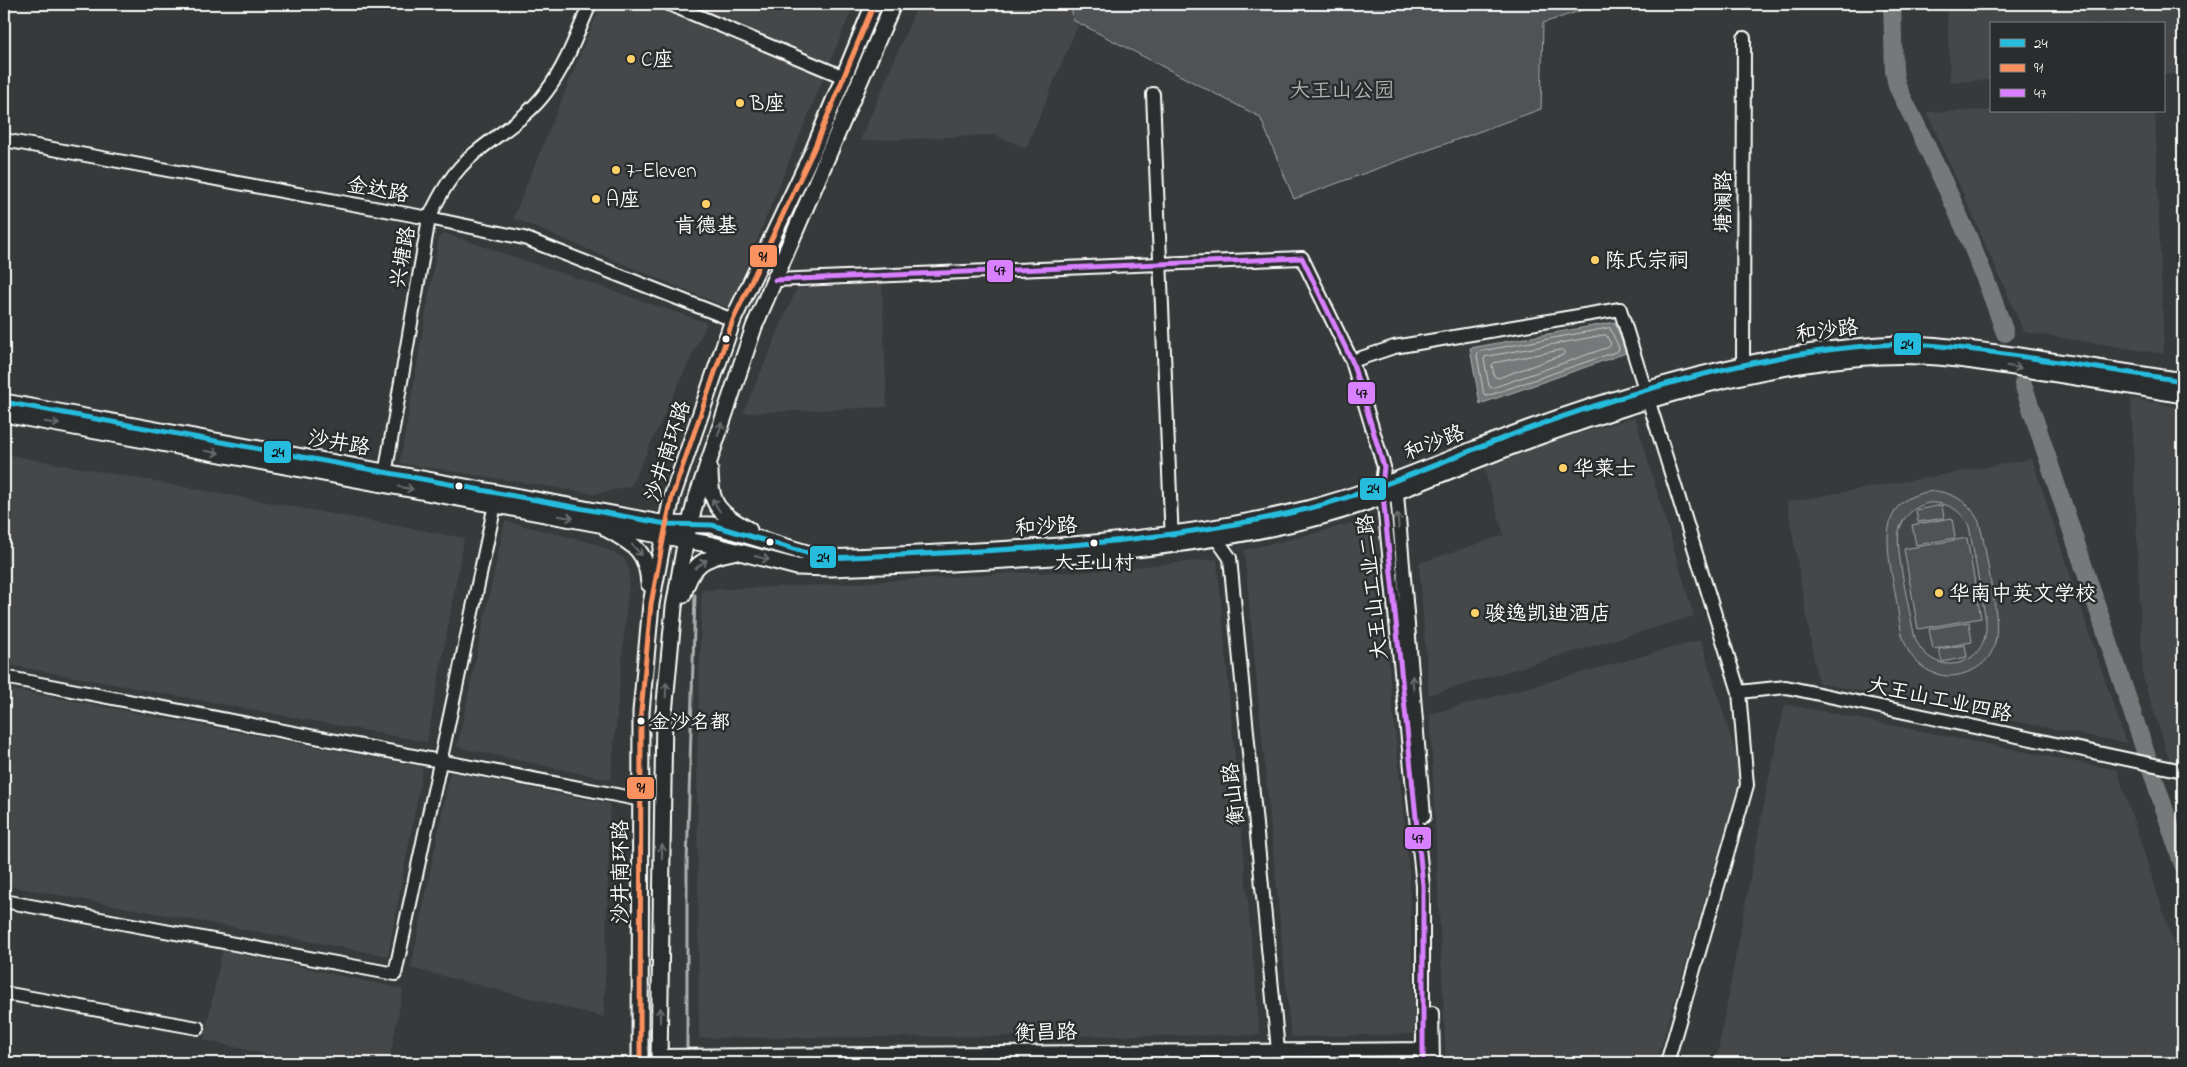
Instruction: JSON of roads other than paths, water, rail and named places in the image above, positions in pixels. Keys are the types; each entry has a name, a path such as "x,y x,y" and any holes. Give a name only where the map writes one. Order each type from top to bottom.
{"main road":[{"name":"沙井南环路","path":"640,1063 641,712 651,604 672,497 733,320 813,151 874,4"},
{"name":"沙井南环路","path":"659,1060 664,713 674,607 688,532 695,502 754,327 893,4"},
{"name":"和沙路","path":"688,532 712,526 830,558 1216,538 1311,519 1389,488 1567,427 1647,396 1743,366 1806,353 1880,345 1908,344 1967,348 2183,381"},
{"name":"和沙路","path":"1647,396 1768,371 1854,358 1908,355 1965,359 2183,394"},
{"name":"沙井路","path":"4,402 384,478 665,530"},
{"name":"沙井路","path":"4,414 384,478"},
{"path":"710,458 711,493 719,511 730,520 769,542"},
{"name":"和沙路","path":"665,530 688,532 739,551 797,567 830,568 1066,558 1172,539 1389,488"},
{"name":"沙井路","path":"496,499 597,523 665,530"},
{"path":"597,523 632,544 641,553 648,571 651,604"},
{"path":"670,640 686,584 692,572 707,559 739,551"}],"street":[{"name":"兴塘路","path":"384,478 429,218 440,194 455,173 474,154 522,118 546,93 565,64 590,4"},
{"path":"669,4 844,77"},
{"name":"塘澜路","path":"1743,366 1744,38"},
{"path":"1153,94 1172,539"},
{"name":"金达路","path":"4,140 429,218 524,238 733,320"},
{"path":"775,280 1302,258 1352,361 1389,488"},
{"path":"1352,361 1394,347 1620,308 1739,692 1747,785 1667,1063"},
{"name":"大王山工业二路","path":"1389,488 1423,886 1428,1048 1433,1063"},
{"path":"4,901 395,974 496,499"},
{"name":"衡山路","path":"1216,538 1230,558 1278,1050"},
{"path":"4,677 642,800"},
{"name":"大王山工业四路","path":"1739,692 1786,687 2183,772"},
{"path":"4,993 198,1028"},
{"name":"大王山工业二路","path":"1424,1063 1428,1048"},
{"name":"衡昌路","path":"659,1060 679,1056 1428,1048"}],"water":[{"path":"1615,322 1626,353 1480,404 1470,348"}],"waterway":[{"path":"1892,4 1894,71 1897,86 1955,207 1982,269 2005,333"},
{"path":"2023,384 2183,865"},
{"path":"687,1051 687,864 695,595"}],"place":[{"name":"C座","path":"631,59"},
{"name":"B座","path":"740,103"},
{"name":"7-Eleven","path":"616,170"},
{"name":"A座","path":"596,199"},
{"name":"肯德基","path":"706,204"},
{"name":"陈氏宗祠","path":"1595,260"},
{"name":"华莱士","path":"1563,468"},
{"name":"大王山村","path":"1094,543"},
{"name":"华南中英文学校","path":"1939,593"},
{"name":"骏逸凯迪酒店","path":"1475,613"},
{"name":"金沙名都","path":"641,721"}],"park label":[{"name":"大王山公园","path":"1342,90"}]}
